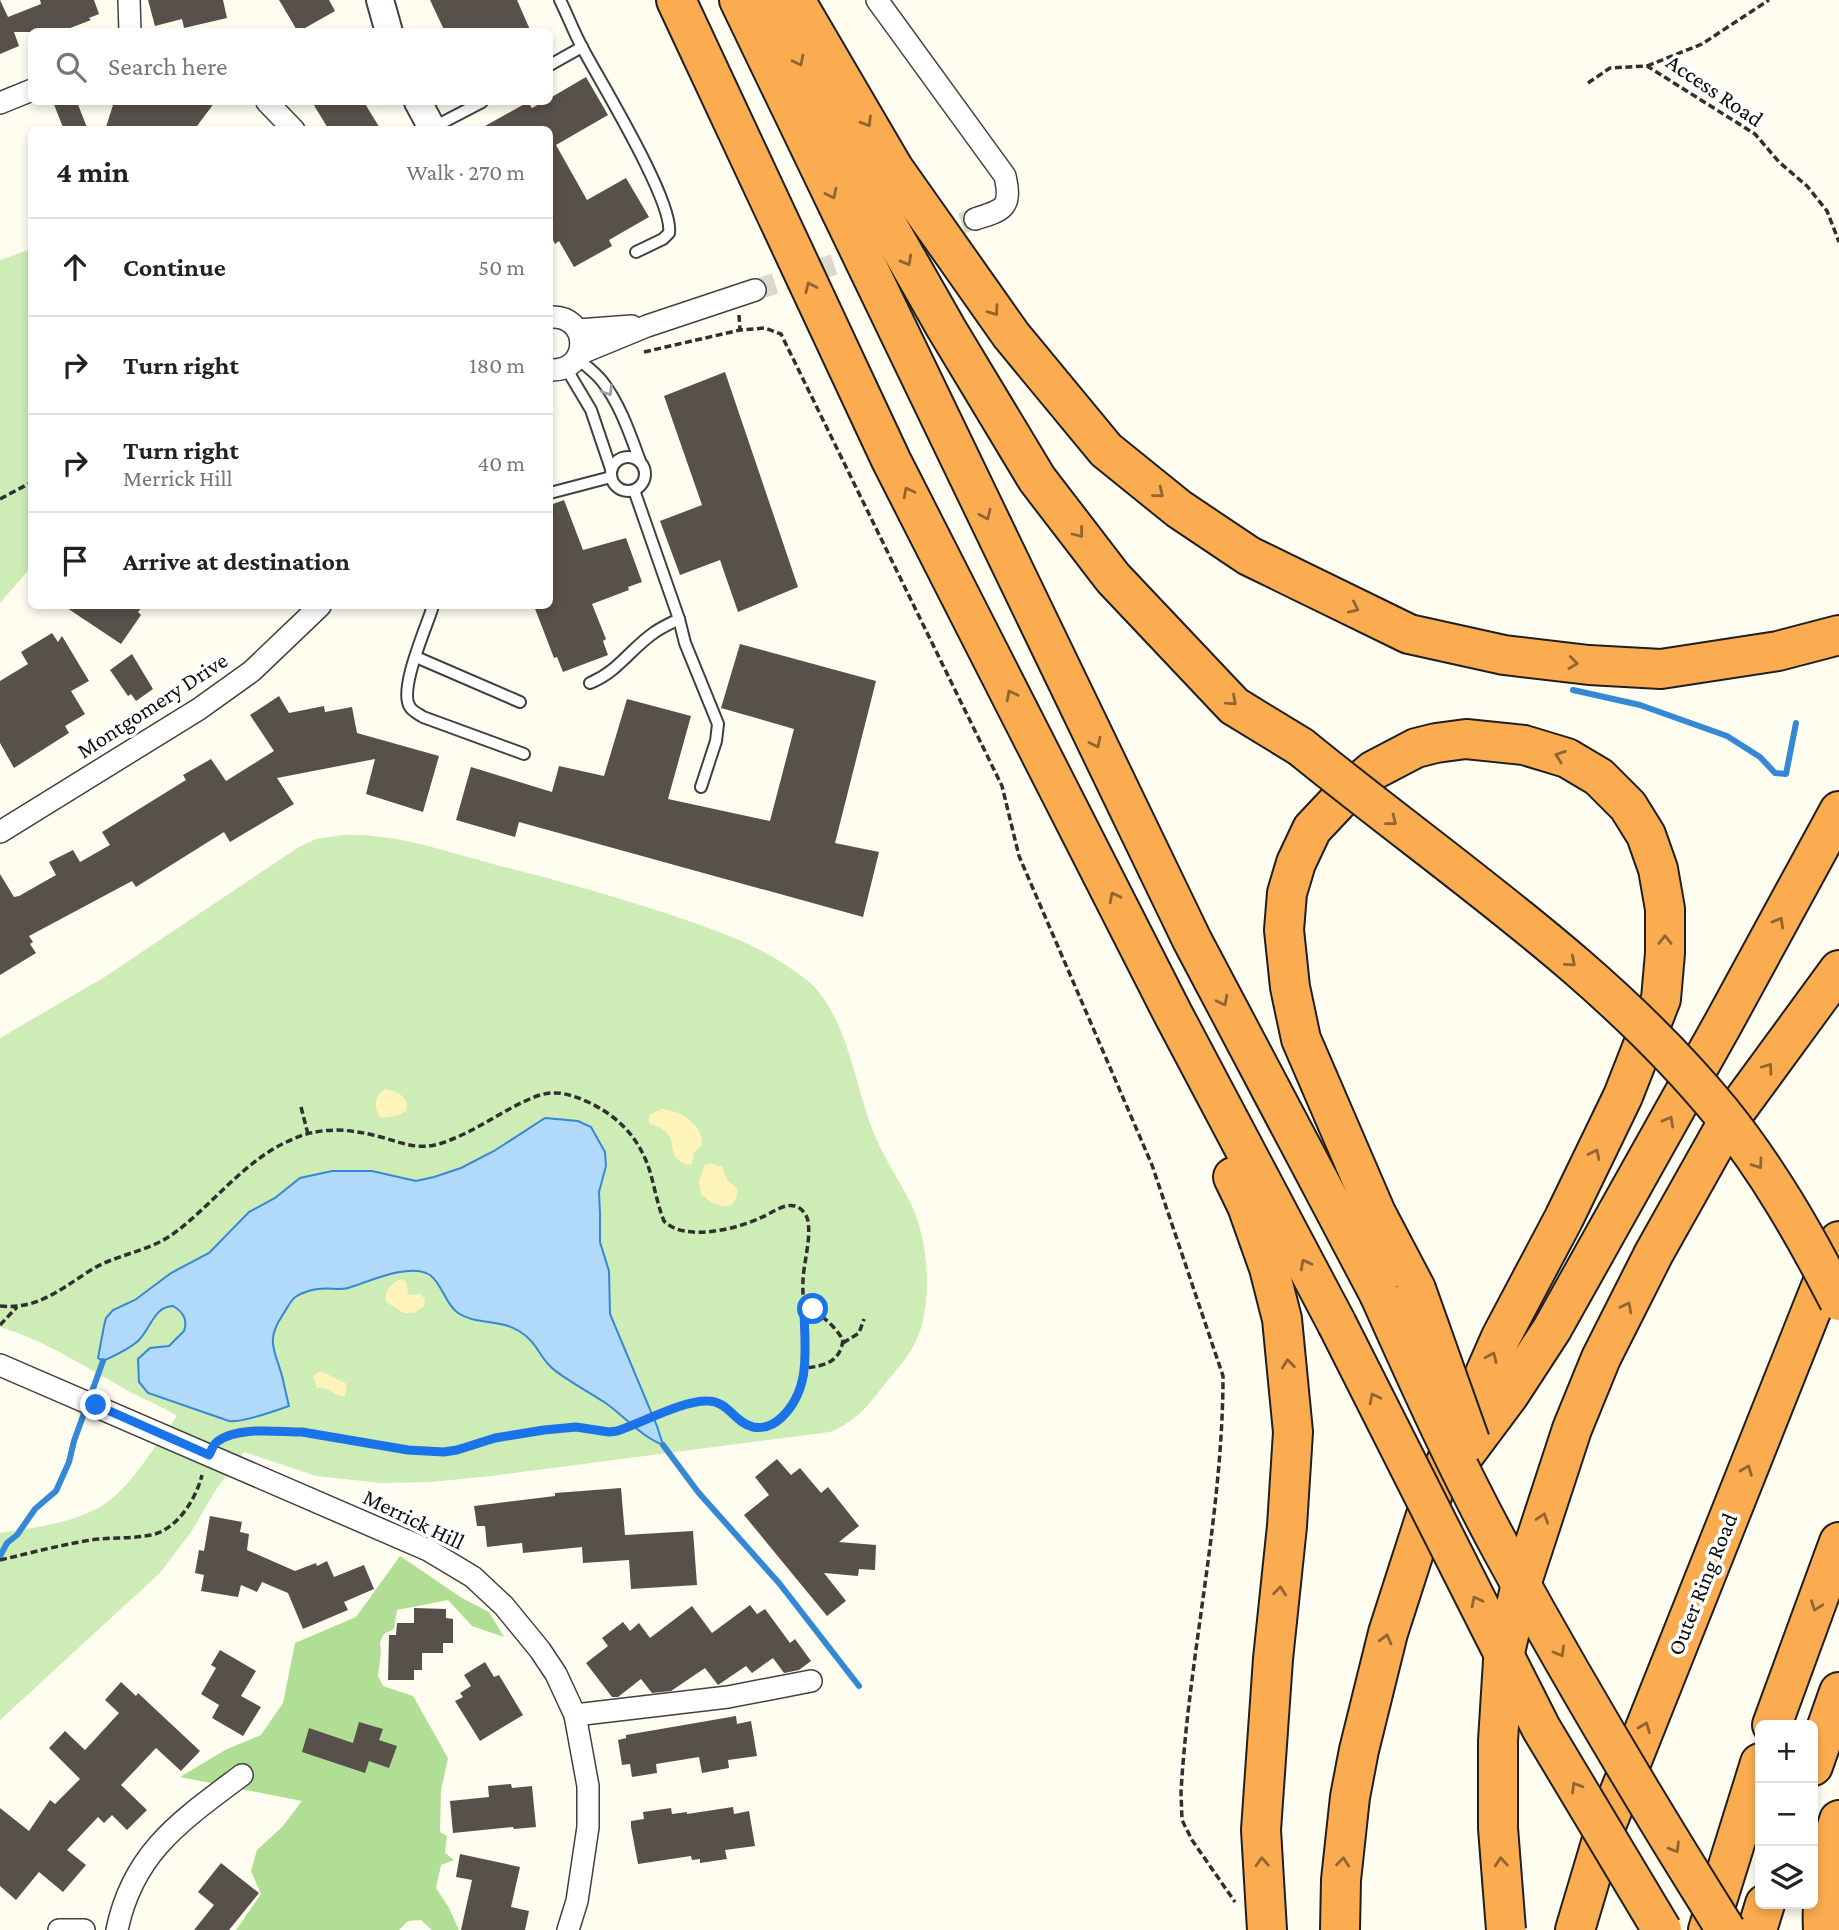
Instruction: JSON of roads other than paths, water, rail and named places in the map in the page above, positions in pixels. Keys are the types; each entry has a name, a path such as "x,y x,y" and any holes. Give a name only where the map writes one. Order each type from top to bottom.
{"highway":[{"path":"676,0 891,460 1337,1324 1541,1728 1662,1930"},
{"path":"739,0 1192,940 1378,1294 1433,1413 1502,1550 1668,1836 1726,1930"},
{"path":"767,0 866,187 946,328 1037,479 1113,578 1234,706 1301,747 1538,933 1617,1001 1722,1113 1775,1187 1811,1246 1839,1301"},
{"path":"794,0 894,169 1011,335 1106,450 1179,509 1249,556 1409,634 1504,655 1589,665 1661,669 1778,651 1839,635"},
{"path":"1340,1930 1341,1880 1350,1797 1359,1750 1388,1633 1435,1487 1501,1337 1564,1218 1623,1096 1661,999 1665,909 1658,869 1646,835 1628,806 1600,777 1566,758 1524,745 1466,739 1416,748 1374,770 1345,794 1312,829 1287,893 1284,930 1290,987 1301,1039 1376,1213 1416,1289 1486,1483 1502,1550"},
{"path":"1435,1487 1475,1443 1552,1329 1718,1034 1839,811"},
{"path":"1146,958 1159,1012 1175,1058 1247,1206 1269,1268 1282,1319 1288,1366 1293,1432 1253,1919"},
{"path":"1506,1930 1499,1828 1503,1661 1520,1588 1572,1429 1601,1358 1654,1253 1727,1122 1839,971"},
{"name":"Outer Ring Road","path":"1575,1930 1606,1826 1839,1241"},
{"path":"1774,1720 1839,1542"},
{"path":"1818,1752 1839,1692"},
{"path":"1708,1930 1755,1779"},
{"path":"1823,1930 1825,1884 1839,1820"},
{"path":"1757,1930 1763,1909"}],"street":[{"path":"129,0 130,28"},
{"path":"380,0 388,28"},
{"path":"877,0 1005,176 1009,196 1006,205 999,212 975,219"},
{"path":"0,103 28,92"},
{"path":"270,105 290,126"},
{"path":"420,105 430,126"},
{"path":"568,363 647,326 755,290"},
{"path":"553,317 569,320 578,330 581,342 568,363"},
{"path":"578,330 647,326"},
{"name":"Montgomery Drive","path":"0,832 199,709 252,671 317,609"},
{"name":"Merrick Hill","path":"0,1365 428,1550 473,1577 504,1606 556,1674 575,1715 588,1786 588,1827 578,1901 568,1930"},
{"path":"575,1715 729,1697 811,1681"},
{"path":"117,1930 129,1889 158,1845 180,1821 242,1775"},
{"name":"Merrick Hill","path":"578,1901 580,1930"},
{"path":"59,1930 84,1930"}],"lane":[{"path":"560,0 582,47 650,172 668,215 668,233 663,239 636,252"},
{"path":"553,63 582,47"},
{"path":"438,126 476,105"},
{"path":"568,363 600,379 608,390 645,469 645,478 634,490 624,491 615,486 591,410 568,363"},
{"path":"553,492 611,473 616,461 624,457 640,461"},
{"path":"634,490 685,643 718,724 716,741 701,787"},
{"path":"432,609 406,694 409,707 415,712 524,754"},
{"path":"590,683 606,677 655,632 679,619"},
{"path":"416,657 520,702"}],"water":[{"path":"545,1118 578,1121 591,1127 605,1152 606,1166 599,1192 600,1242 609,1271 610,1314 663,1445 555,1370 530,1339 519,1331 458,1313 434,1279 422,1272 389,1274 344,1289 317,1289 293,1299 277,1325 273,1341 289,1406 250,1418 229,1421 148,1393 139,1382 138,1359 150,1348 169,1346 184,1331 184,1316 173,1306 161,1310 138,1341 130,1347 103,1361 98,1358 106,1318 113,1310 135,1300 171,1273 209,1253 249,1212 275,1198 300,1178 332,1171 372,1171 416,1181 434,1177 461,1168 494,1151"}],"waterway":[{"path":"1573,690 1640,705 1727,736 1760,757 1775,773 1786,774 1796,723"},
{"path":"0,1556 7,1543 17,1535 35,1509 56,1491 69,1462 103,1361"},
{"path":"663,1445 698,1492 779,1583 859,1686"}],"tunnel":[{"path":"755,290 975,219"}]}
